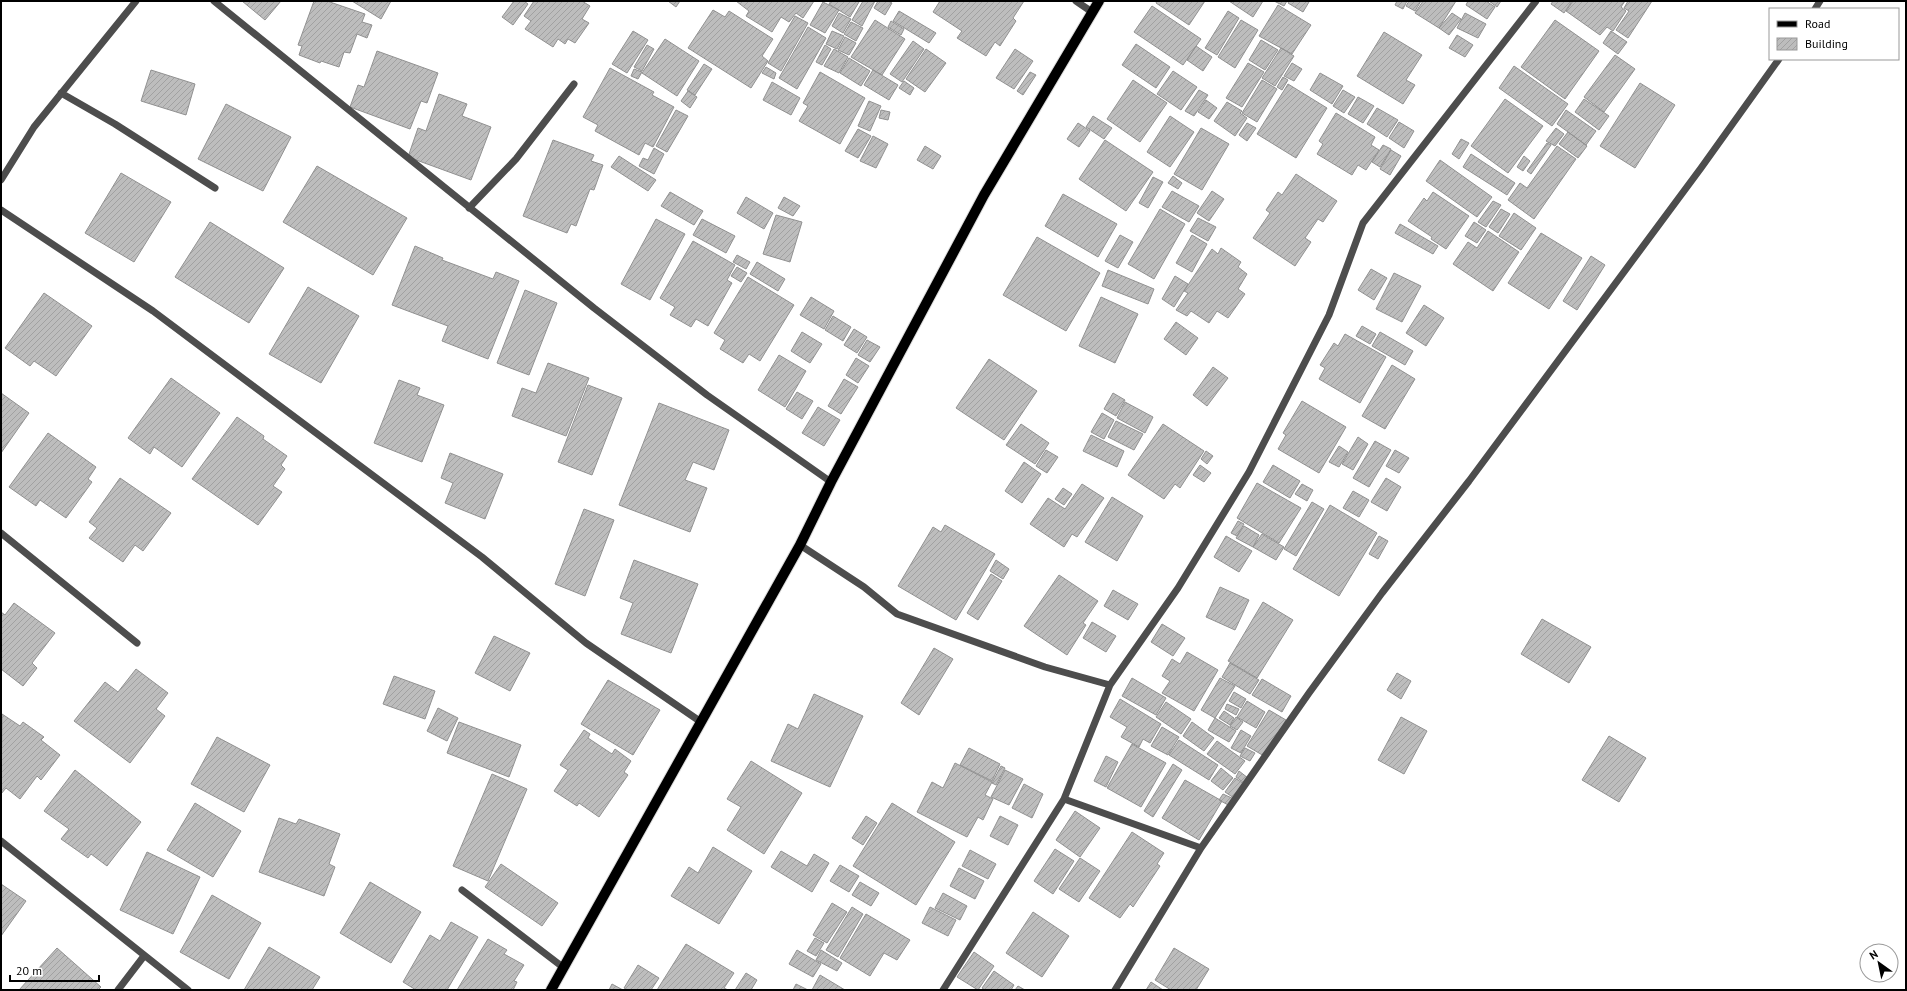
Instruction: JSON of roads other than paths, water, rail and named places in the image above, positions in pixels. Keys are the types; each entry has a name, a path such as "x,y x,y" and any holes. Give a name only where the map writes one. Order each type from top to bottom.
{"main road":[{"path":"551,990 800,545 831,482 984,195 1099,1"}],"street":[{"path":"1,180 34,127 136,1"},
{"path":"214,1 594,308 707,395 831,482"},
{"path":"1076,1 1092,12"},
{"path":"944,990 1064,799 1110,684 1178,588 1249,472 1329,315 1363,223 1536,1"},
{"path":"1115,990 1201,848 1378,599 1469,481 1692,181 1778,60"},
{"path":"469,208 516,159 574,84"},
{"path":"61,93 115,124 215,188"},
{"path":"1,210 153,311 482,557 586,643 701,722"},
{"path":"1,534 137,642"},
{"path":"800,545 864,587 897,614 1045,667 1110,684"},
{"path":"1064,799 1201,848"},
{"path":"1,841 188,990"},
{"path":"462,890 564,968"},
{"path":"118,990 144,956"}]}
